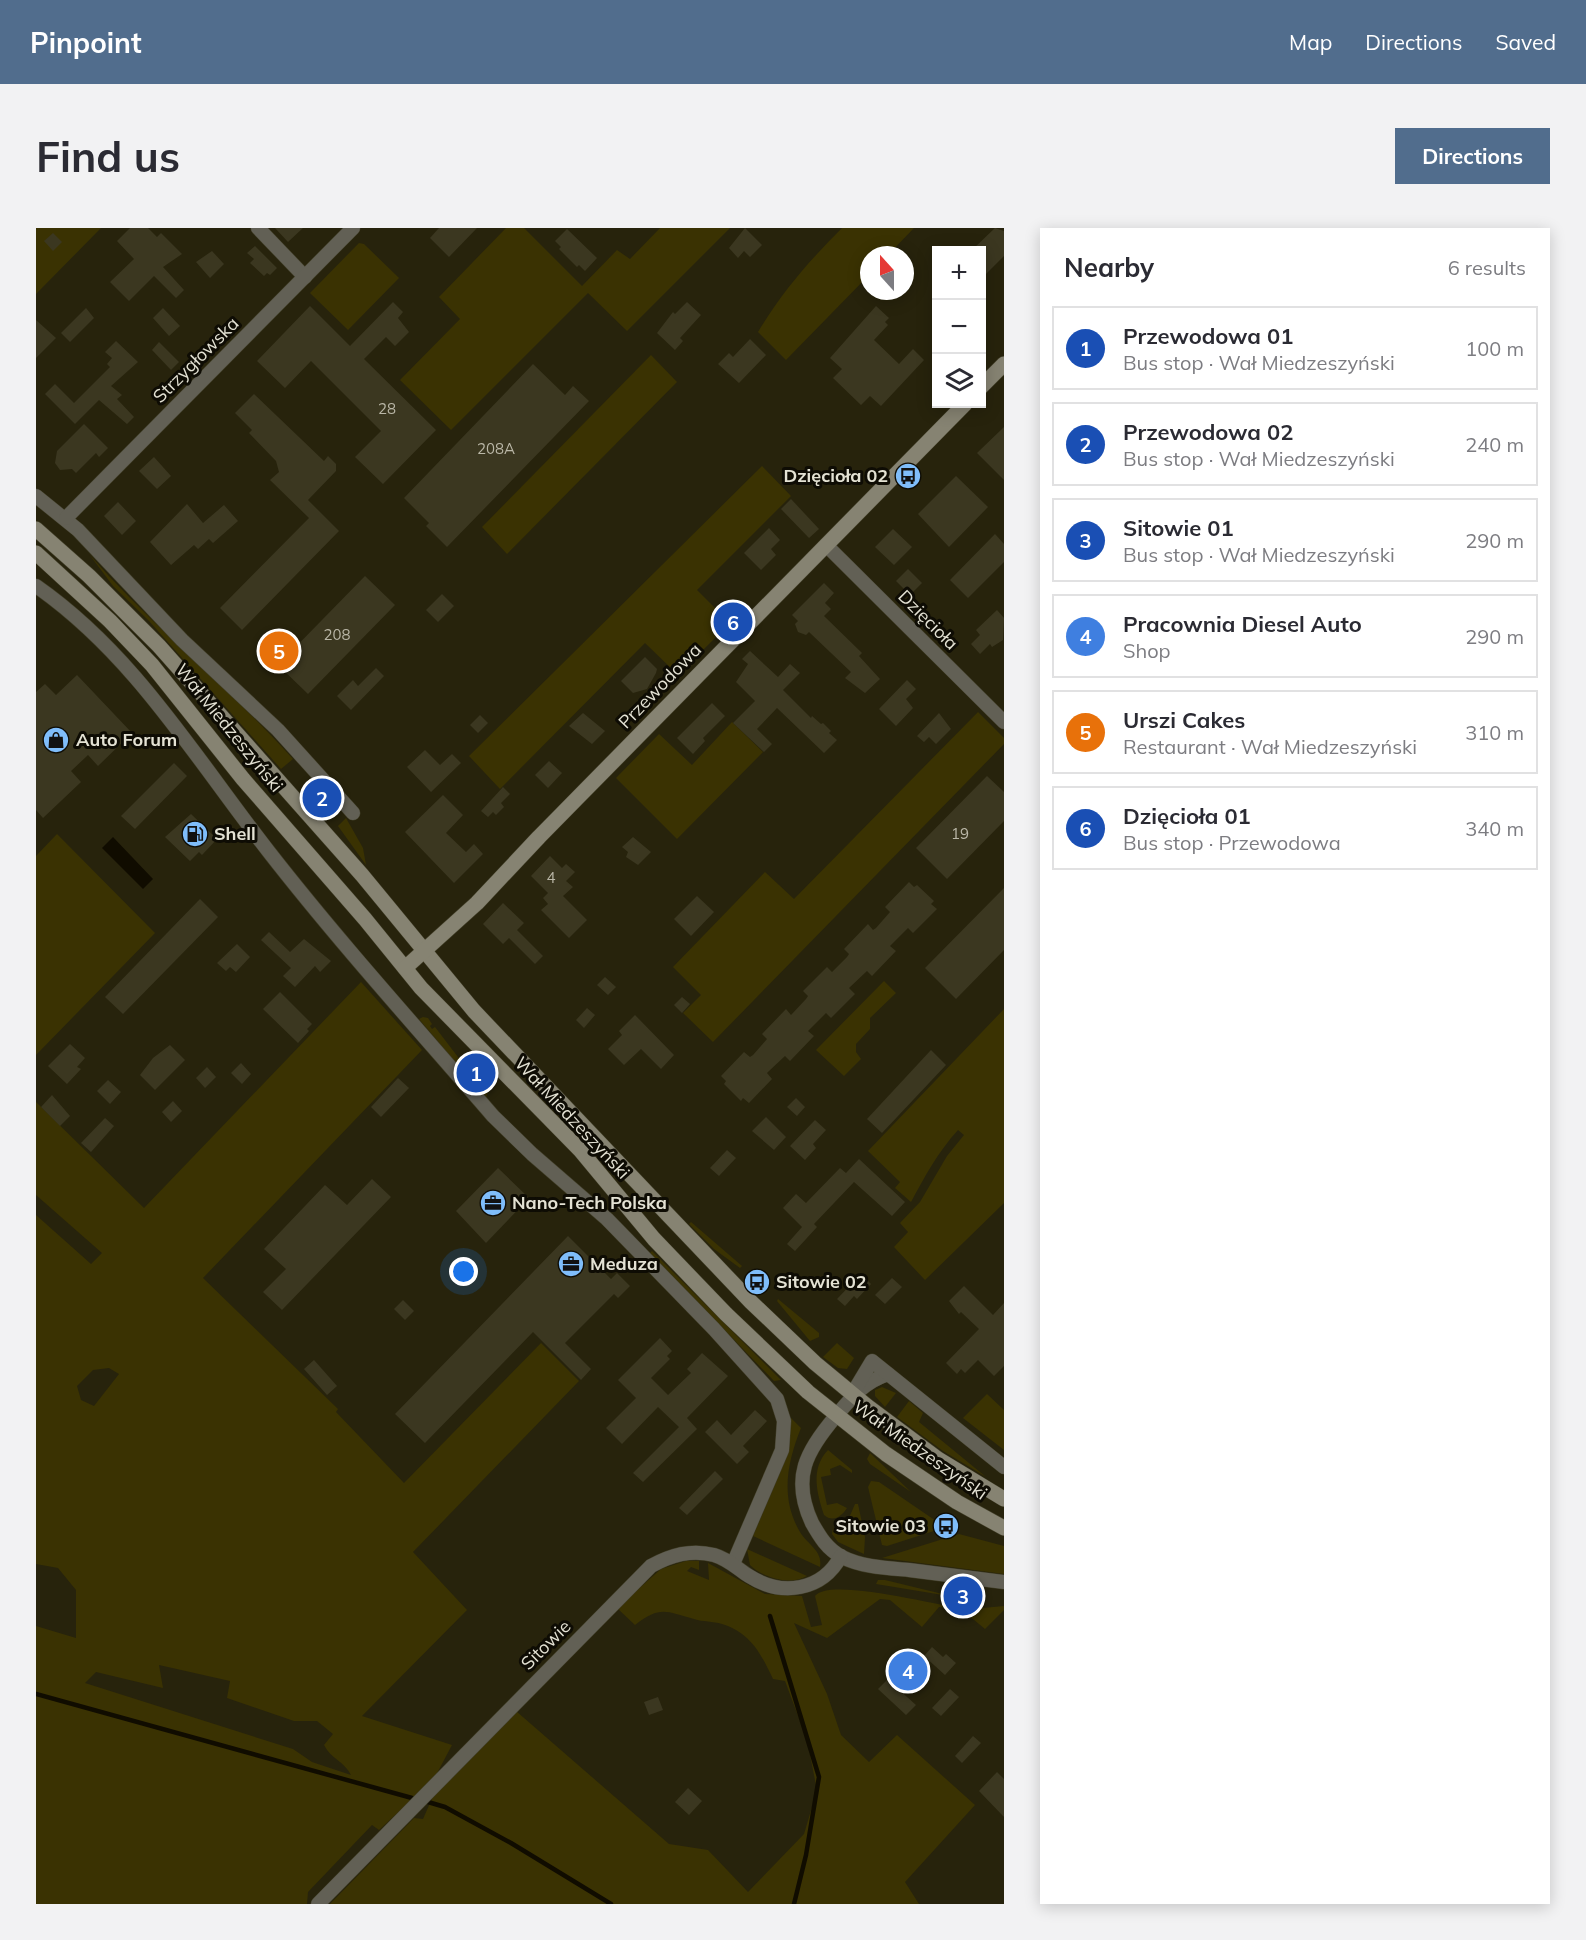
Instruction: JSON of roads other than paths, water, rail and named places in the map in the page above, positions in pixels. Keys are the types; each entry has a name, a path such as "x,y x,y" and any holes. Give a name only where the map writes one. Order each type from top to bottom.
{"main road":[{"path":"986,382 1004,364"},
{"name":"Przewodowa","path":"405,968 494,886 539,837 961,408"},
{"name":"Wał Miedzeszyński","path":"36,529 89,576 159,646 376,890 493,1032 781,1331 853,1394 938,1458 1004,1499"},
{"name":"Wał Miedzeszyński","path":"36,553 110,621 164,678 243,779 438,1006 580,1150 687,1273 767,1354 836,1415 924,1481 1004,1528"}],"street":[{"path":"258,228 305,277"},
{"name":"Strzygłowska","path":"66,519 353,228"},
{"path":"36,495 66,519 189,647 278,730 353,813"},
{"name":"Dzięcioła","path":"826,545 1004,722"},
{"path":"36,586 82,623 132,672 183,735 270,854 493,1116 532,1154 607,1219 714,1329 775,1397 782,1414 784,1441 733,1564"},
{"path":"1004,1467 872,1361 853,1394 817,1436 805,1462 802,1489 809,1515 821,1539 841,1556 865,1565 1004,1582"},
{"path":"853,1394 873,1379 888,1374"},
{"name":"Sitowie","path":"318,1904 651,1566 667,1558 700,1553 716,1556 733,1564 762,1583 790,1589 821,1580 835,1567 841,1556"}],"waterway":[{"path":"770,1616 819,1777 806,1855 794,1904"},
{"path":"36,1694 412,1798"},
{"path":"428,1802 445,1807 511,1843 611,1904"}],"place":[{"name":"Dzięcioła 02","path":"908,476"},
{"name":"Dzięcioła 01","path":"733,622"},
{"name":"Urszi Cakes","path":"279,651"},
{"name":"Auto Forum","path":"56,740"},
{"name":"Przewodowa 02","path":"322,798"},
{"name":"Shell","path":"195,834"},
{"name":"Przewodowa 01","path":"476,1073"},
{"name":"Nano-Tech Polska","path":"493,1203"},
{"name":"Meduza","path":"571,1264"},
{"name":"Sitowie 02","path":"757,1282"},
{"name":"Sitowie 03","path":"946,1526"},
{"name":"Sitowie 01","path":"963,1596"},
{"name":"Pracownia Diesel Auto","path":"908,1671"}]}
